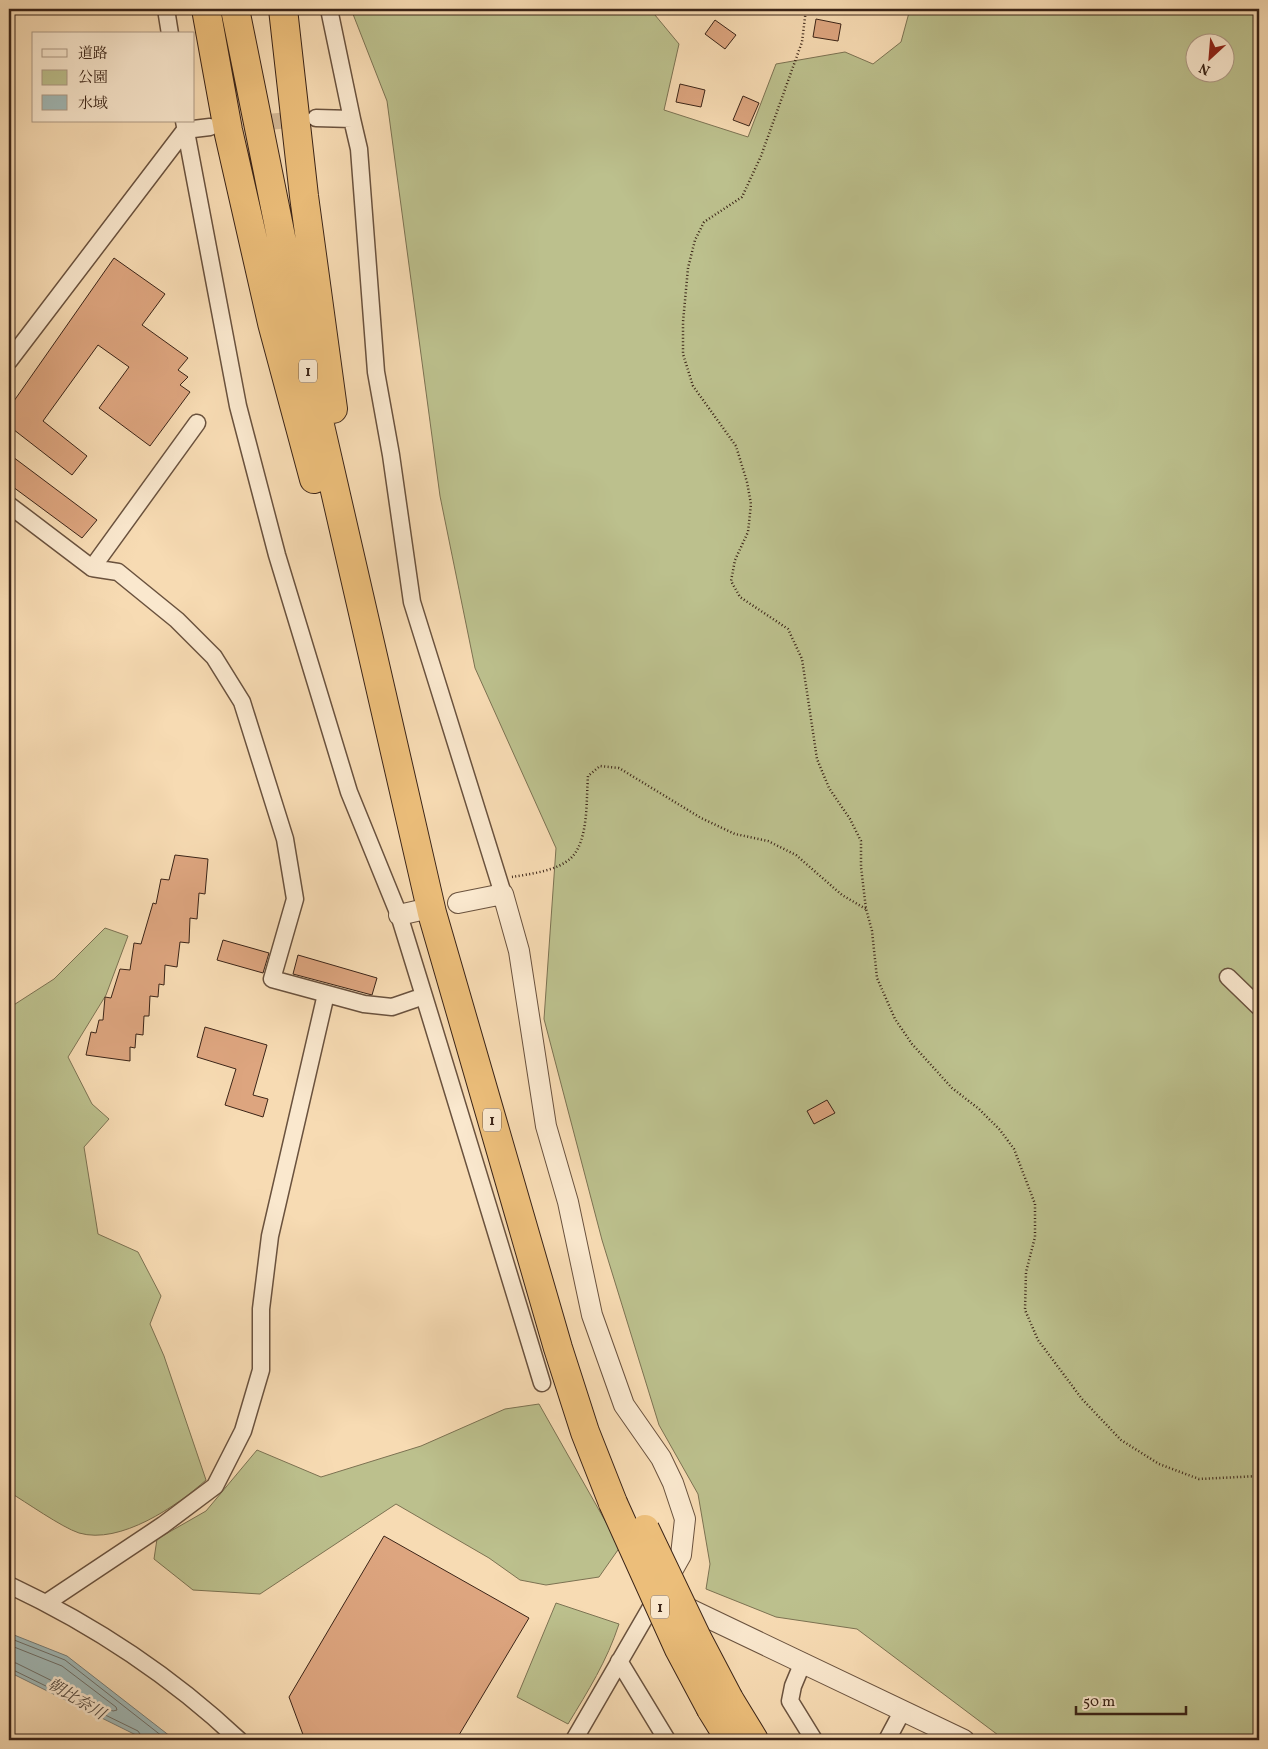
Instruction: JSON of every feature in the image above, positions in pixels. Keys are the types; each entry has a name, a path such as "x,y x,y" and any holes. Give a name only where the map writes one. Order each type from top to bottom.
{"highway":[{"path":"206,9 228,130 272,323 351,612 392,731"},
{"name":"1","path":"235,9 313,395 392,731 432,913 532,1260 585,1432 622,1500 679,1649 720,1704 730,1740"},
{"path":"250,9 334,416 451,915 548,1256 602,1425 622,1500"},
{"path":"283,9 304,196 334,416"},
{"path":"720,1704 754,1740"}],"street":[{"path":"166,9 170,32"},
{"path":"330,9 359,149 376,372 391,456 412,602 519,950 546,1126 568,1202 592,1315 624,1405 661,1458 674,1483 685,1519 681,1555 574,1740"},
{"path":"316,118 352,119"},
{"path":"185,126 210,127"},
{"path":"9,361 185,126"},
{"path":"185,126 238,406 277,555 349,792 399,915 542,1383"},
{"path":"92,568 197,423"},
{"path":"9,505 92,568 118,572 177,620 214,657 242,702 285,839 295,899 272,979 364,1004 392,1007 424,996"},
{"path":"458,903 501,887"},
{"path":"399,915 421,910"},
{"path":"1228,977 1259,1007"},
{"path":"46,1603 163,1525 215,1486 240,1438 261,1370 261,1309 270,1236 326,994"},
{"path":"9,1586 46,1603 114,1641 140,1659 239,1740"},
{"path":"658,1595 803,1662 964,1740"},
{"path":"619,1661 667,1740"},
{"path":"803,1662 793,1686 790,1702 814,1740"},
{"path":"887,1740 903,1710"}],"path":[{"path":"806,9 802,42 761,156 742,197 704,222 695,240 688,268 683,322 683,354 693,386 736,446 747,482 751,504 748,532 734,560 731,581 740,597 788,629 802,659 817,759 829,788 850,819 861,841 861,867 866,909 872,931 877,978 895,1019 912,1044 952,1088 979,1109 1000,1130 1014,1149 1035,1204 1035,1237 1026,1272 1025,1310 1038,1340 1082,1398 1121,1440 1160,1464 1199,1479 1259,1476"},
{"path":"501,887 550,869 571,858 582,839 588,776 600,766 619,768 701,818 735,834 768,841 796,855 842,894 866,909"}],"green space":[{"path":"351,9 650,9 679,44 664,110 748,137 776,64 845,52 873,64 901,42 910,9 1259,9 1259,1740 1013,1740 998,1735 857,1629 776,1617 706,1589 710,1564 698,1494 659,1425 602,1240 544,1019 556,848 475,668 440,496 387,101"},
{"path":"105,928 128,936 106,995 68,1057 92,1104 109,1119 84,1147 98,1234 138,1252 161,1296 150,1324 164,1356 206,1480 180,1501 147,1521 112,1533 95,1535 72,1530 9,1492 9,1008 54,979"},
{"path":"539,1404 620,1547 599,1577 546,1585 520,1580 489,1558 396,1504 260,1594 193,1590 154,1559 157,1539 206,1511 257,1450 321,1477 421,1446 505,1409"},
{"path":"556,1603 619,1624 603,1663 568,1724 517,1697"}],"water":[{"name":"朝比奈川","path":"9,1633 67,1656 175,1740 141,1740 136,1735 9,1672"}],"building":[{"path":"816,19 841,24 838,41 813,37"},
{"path":"715,20 736,35 725,49 705,34"},
{"path":"680,84 705,90 701,107 676,102"},
{"path":"743,96 759,103 749,126 733,120"},
{"path":"114,258 165,294 142,325 188,358 178,370 188,377 180,385 190,392 150,446 99,408 129,367 98,345 43,421 87,456 72,475 9,426 9,408"},
{"path":"9,454 97,520 82,538 9,484"},
{"path":"175,855 208,859 205,894 199,893 197,919 190,918 189,943 180,942 177,967 165,965 164,985 159,984 158,997 150,996 149,1016 144,1016 143,1035 136,1034 135,1048 130,1047 130,1061 86,1055 91,1032 96,1033 99,1020 103,1020 105,997 111,998 120,969 130,970 134,943 141,944 153,903 156,904 161,879 169,880"},
{"path":"223,940 269,953 263,973 217,960"},
{"path":"298,955 377,978 372,995 293,974"},
{"path":"205,1027 267,1045 253,1095 268,1099 263,1117 225,1105 236,1069 197,1057"},
{"path":"827,1100 835,1113 814,1124 807,1111"},
{"path":"384,1536 529,1618 456,1740 305,1740 289,1697"}],"tunnel":[{"path":"220,126 302,119"}]}
